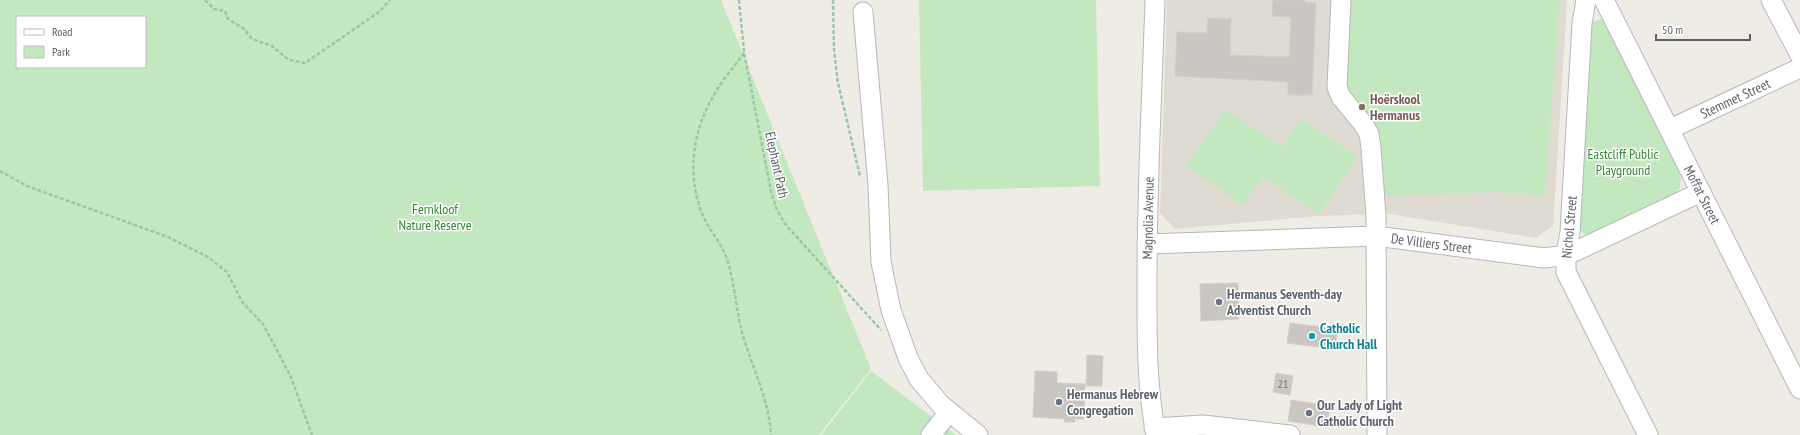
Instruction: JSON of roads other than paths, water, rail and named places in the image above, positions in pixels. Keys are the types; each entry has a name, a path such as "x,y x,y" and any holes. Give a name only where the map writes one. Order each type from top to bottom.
{"street":[{"name":"Magnolia Avenue","path":"1155,0 1147,244 1148,349 1155,431"},
{"path":"1340,0 1337,87 1341,97 1364,125 1369,134 1376,216 1377,435"},
{"name":"Nichol Street","path":"1586,0 1582,23 1570,232 1566,255 1566,272 1648,435"},
{"name":"Moffat Street","path":"1604,0 1800,389"},
{"path":"1771,0 1800,55"},
{"path":"863,12 878,185 881,262 891,310 908,358 925,388 949,412 978,435"},
{"name":"Stemmet Street","path":"1670,129 1800,68"},
{"name":"De Villiers Street","path":"1147,244 1376,236 1544,258 1566,255 1701,192"},
{"path":"931,435 949,412"},
{"path":"1155,431 1203,425 1290,435"}],"place":[{"name":"Hoërskool Hermanus","path":"1362,107"},
{"name":"Hermanus Seventh-day Adventist Church","path":"1219,302"},
{"name":"Catholic Church Hall","path":"1312,336"},
{"name":"Hermanus Hebrew Congregation","path":"1059,402"},
{"name":"Our Lady of Light Catholic Church","path":"1309,413"}],"park label":[{"name":"Eastcliff Public Playground","path":"1623,162"},
{"name":"Fernkloof Nature Reserve","path":"435,218"}]}
